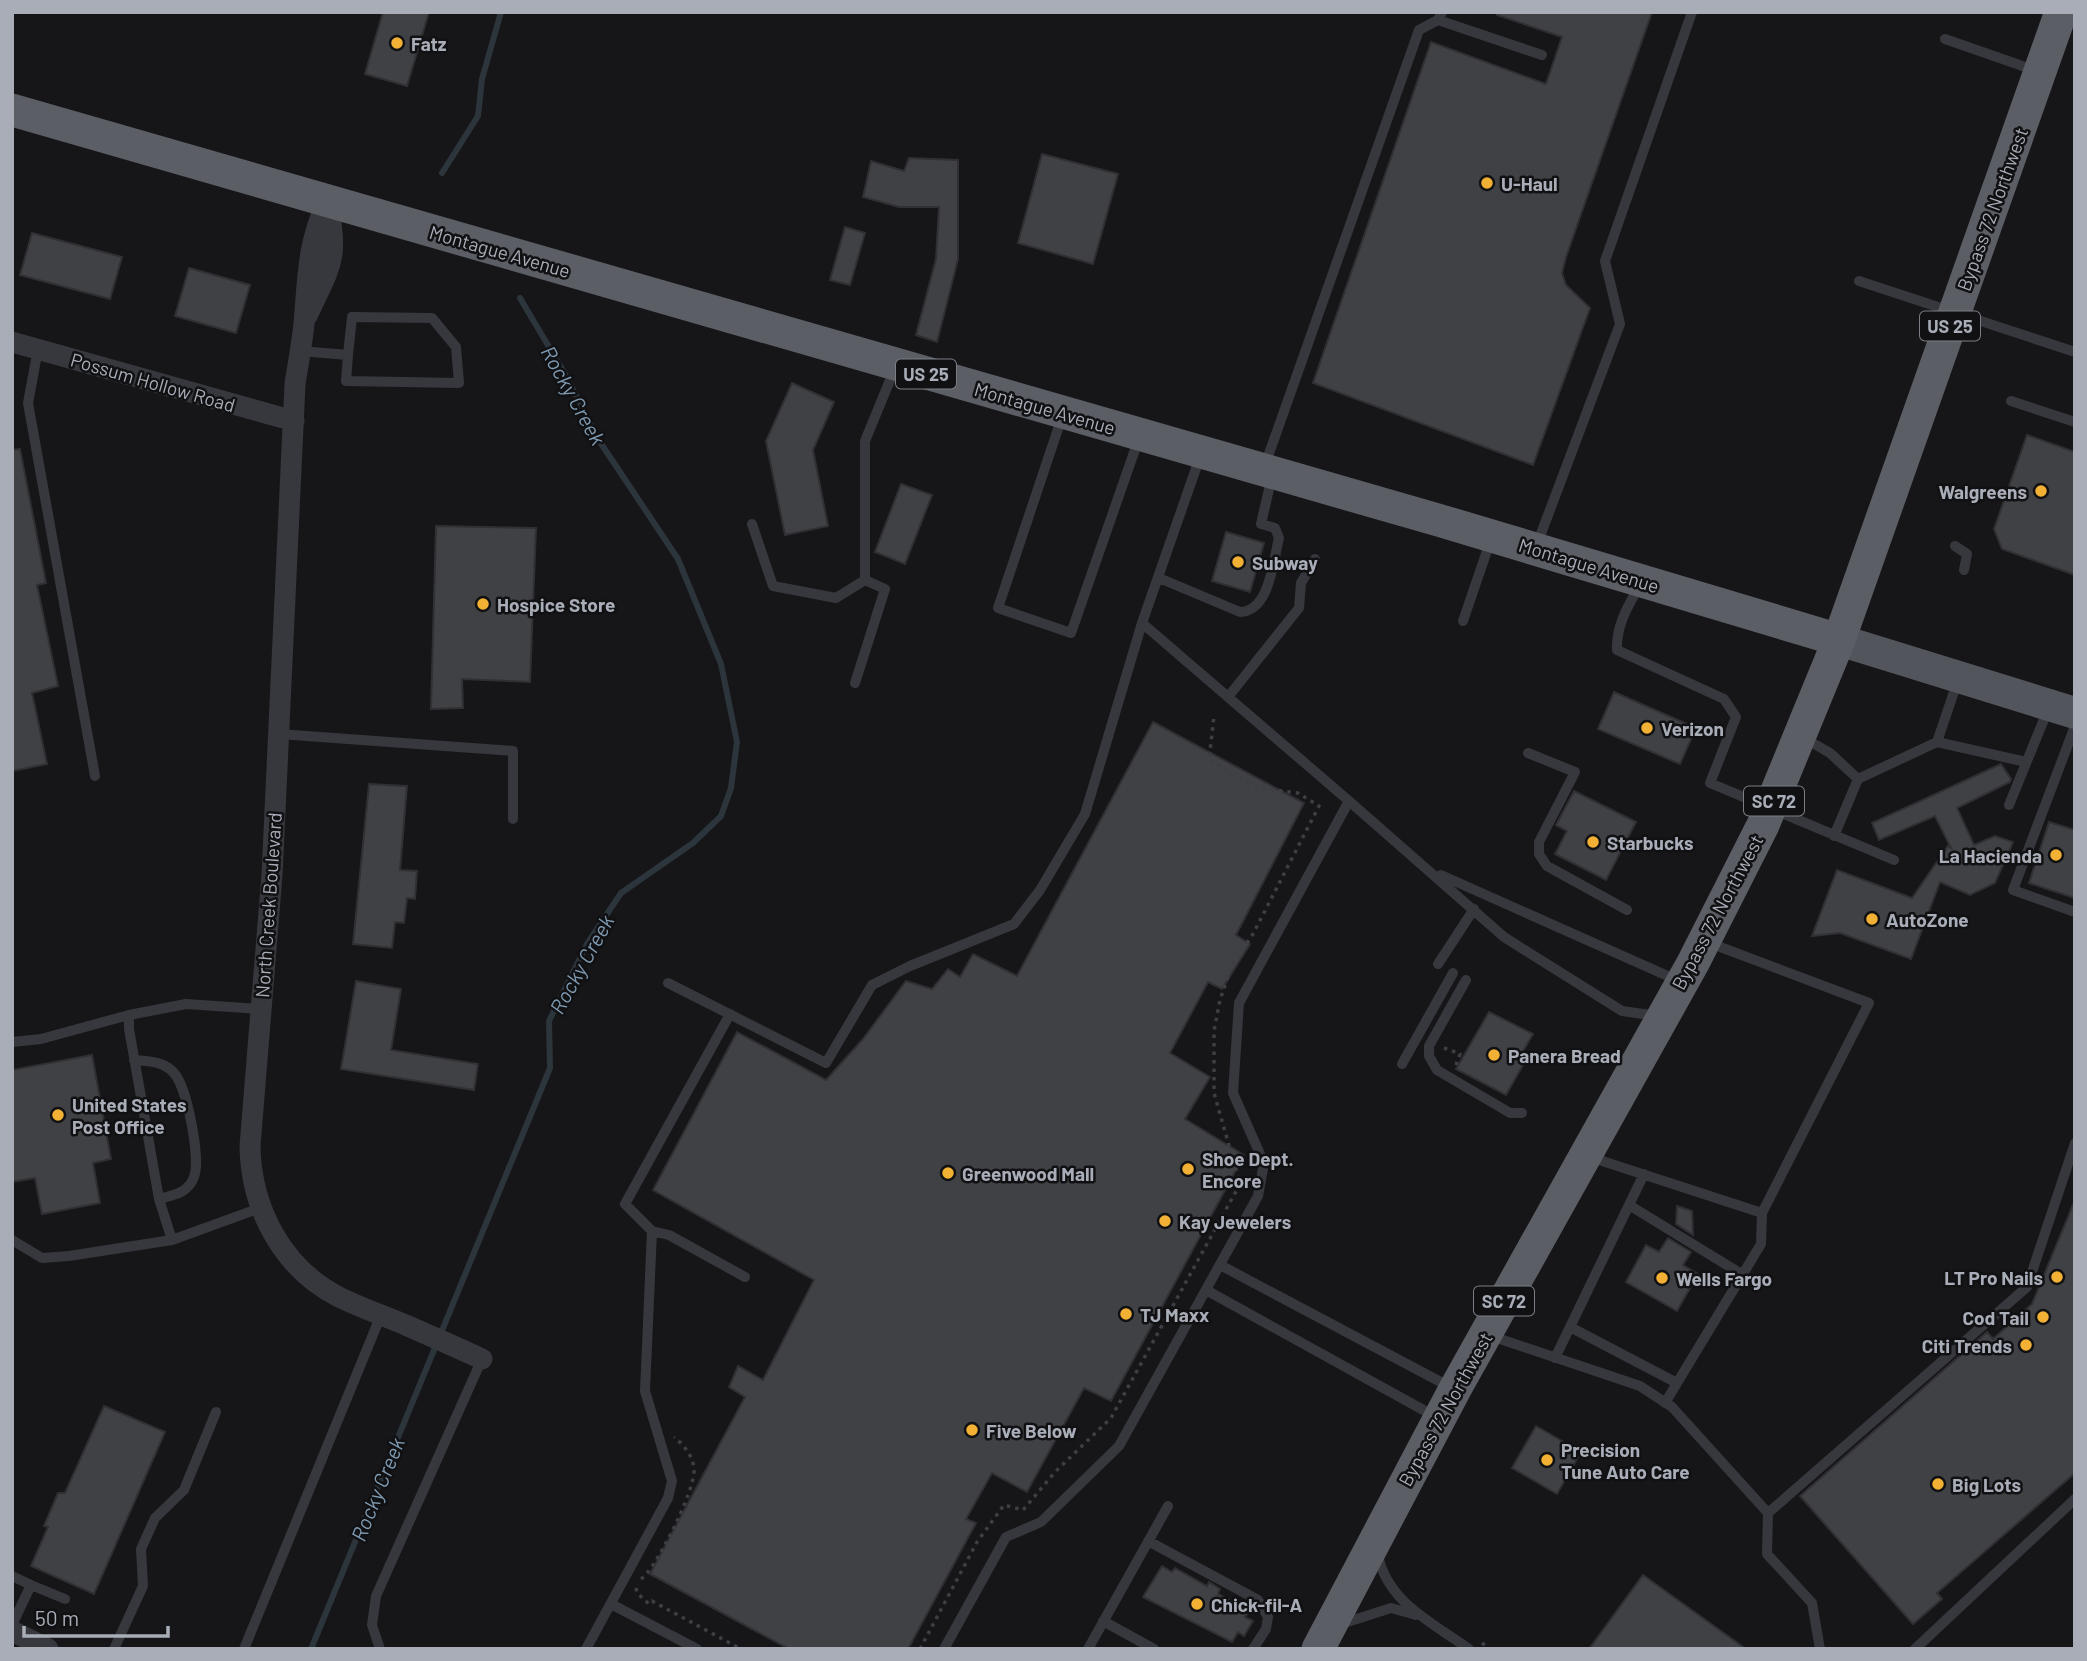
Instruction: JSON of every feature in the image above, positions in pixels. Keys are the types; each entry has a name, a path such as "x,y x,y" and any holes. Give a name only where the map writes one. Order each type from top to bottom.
{"highway":[{"name":"Bypass 72 Northwest","path":"1323,1638 1455,1389 1704,941 1771,809 1839,640 2061,12"},
{"name":"Montague Avenue","path":"12,110 1492,536 1839,640"}],"main road":[{"name":"Montague Avenue","path":"1839,640 2062,709"}],"street":[{"name":"North Creek Boulevard","path":"327,202 314,230 305,278 304,324 294,421 279,734 250,1146 252,1180 260,1208 281,1245 312,1278 335,1295 482,1359"},
{"name":"Possum Hollow Road","path":"12,342 294,421"},
{"path":"12,1631 48,1649"}],"lane":[{"path":"1535,550 1620,324 1605,261 1692,12"},
{"path":"1159,578 1240,612 1250,612 1262,600 1279,538 1275,528 1261,524 1268,472 1419,30 1440,16 1542,55"},
{"path":"1945,39 2040,72"},
{"path":"1859,281 2075,352"},
{"path":"352,317 432,318 456,347 459,383 346,382 348,355 352,317"},
{"path":"38,349 28,403 95,776"},
{"path":"300,351 348,355"},
{"path":"865,580 865,441 896,365"},
{"path":"2011,401 2075,422"},
{"path":"1063,413 998,608 1071,633 1139,435"},
{"path":"668,983 826,1063 872,985 910,966 1014,924 1040,890 1085,814 1142,624 1202,453"},
{"path":"752,524 774,586 835,598 865,580"},
{"path":"1462,621 1492,536"},
{"path":"1955,546 1967,554 1964,570"},
{"path":"1228,697 1299,608 1301,583 1315,559"},
{"path":"855,683 885,589 865,580"},
{"path":"1643,581 1625,611 1617,635 1617,650 1724,699 1734,712 1735,724 1710,783 1894,860"},
{"path":"1142,624 1504,937 1622,1011 1661,1016"},
{"path":"1937,742 1959,676"},
{"path":"2008,805 2026,762 2062,709"},
{"path":"2075,726 2013,890 2075,912"},
{"path":"279,734 513,751 513,819"},
{"path":"1801,737 1830,752 1858,779"},
{"path":"1834,836 1858,779 1937,742 2026,762"},
{"path":"1528,753 1575,772 1539,842 1539,854 1547,866 1628,910"},
{"path":"944,1649 1006,1537 1041,1522 1119,1446 1258,1196 1264,1163 1233,1093 1239,1003 1349,801"},
{"path":"1429,870 1681,982"},
{"path":"1438,964 1474,909"},
{"path":"1665,1403 1761,1244 1762,1213 1869,1003 1704,941"},
{"path":"1402,1064 1452,972"},
{"path":"1466,979 1429,1046 1432,1064 1437,1070 1505,1110 1522,1113"},
{"path":"12,1042 41,1039 129,1015 186,1004 261,1009"},
{"path":"730,1014 625,1204 652,1231 669,1235 745,1277"},
{"path":"129,1015 134,1060 159,1199 172,1240"},
{"path":"134,1060 158,1062 173,1070 182,1084 197,1159 194,1178 184,1192 159,1199"},
{"path":"1768,1513 2027,1287 2075,1143"},
{"path":"1584,1155 1762,1213"},
{"path":"1555,1358 1644,1174"},
{"path":"1629,1205 1743,1275"},
{"path":"12,1240 42,1258 172,1240 260,1208"},
{"path":"586,1649 668,1498 672,1481 645,1391 652,1231"},
{"path":"1220,1265 1455,1389"},
{"path":"1206,1290 1439,1419"},
{"path":"244,1649 381,1315"},
{"path":"1570,1327 1677,1383"},
{"path":"1485,1335 1640,1387 1665,1403 1768,1513 1767,1554 1812,1603 1821,1649"},
{"path":"380,1649 372,1625 376,1596 482,1359"},
{"path":"114,1649 143,1586 141,1549 155,1518 184,1490 216,1412"},
{"path":"1915,1649 2075,1499"},
{"path":"1088,1649 1168,1506"},
{"path":"1375,1539 1382,1574 1397,1597 1469,1649"},
{"path":"1149,1541 1258,1600 1268,1617 1266,1629 1253,1649"},
{"path":"12,1576 65,1599"},
{"path":"12,1625 31,1585"},
{"path":"611,1604 697,1649"},
{"path":"1323,1638 1391,1608 1426,1618"},
{"path":"1103,1621 1154,1649"}],"path":[{"path":"920,1649 977,1542 1004,1505 1023,1510 1055,1472 1111,1418 1240,1184 1214,1093 1214,1031 1220,1000 1232,965 1253,934 1319,806 1298,793 1258,788 1209,760 1214,716"},
{"path":"1432,1064 1444,1047 1460,1054 1455,1064 1457,1066"},
{"path":"670,1434 684,1445 691,1457 694,1469 692,1483 684,1511 644,1580 639,1579 637,1593 649,1604 652,1601 741,1649"}],"building":[{"name":"Fatz","path":"383,12 429,12 407,86 365,74"},
{"name":"U-Haul","path":"1497,12 1652,12 1566,257 1562,273 1566,285 1590,308 1533,465 1313,383 1431,42 1546,84 1562,37 1497,15"},
{"path":"1042,154 1118,174 1093,264 1018,243"},
{"path":"909,158 958,160 958,259 937,342 916,335 936,259 939,207 899,207 863,197 871,161 904,171"},
{"path":"845,227 865,233 850,285 830,280"},
{"path":"32,233 122,257 110,299 20,275"},
{"path":"189,268 250,285 236,333 175,316"},
{"path":"792,383 834,402 813,450 828,526 785,535 766,441"},
{"name":"Walgreens","path":"2027,435 2075,452 2075,575 2002,549 1994,529"},
{"path":"20,449 46,583 37,585 58,686 32,693 47,764 12,771 12,450"},
{"path":"901,484 932,495 905,564 875,552"},
{"name":"Hospice Store","path":"436,526 536,528 530,682 462,679 463,708 431,709"},
{"name":"Subway","path":"1226,532 1264,543 1250,592 1212,581"},
{"name":"Verizon","path":"1614,692 1696,728 1680,764 1598,729"},
{"name":"Greenwood Mall","path":"1153,722 1304,803 1236,935 1250,944 1222,989 1208,982 1170,1053 1210,1077 1185,1119 1244,1155 1111,1401 1084,1388 1027,1492 992,1473 966,1519 976,1523 908,1649 789,1649 650,1574 745,1397 729,1387 738,1366 763,1380 814,1280 653,1190 737,1032 826,1080 863,1039 906,981 932,989 948,969 960,977 973,954 1017,976"},
{"path":"2001,764 2011,779 2010,782 1957,808 1974,845 1995,836 2013,842 1995,883 1970,895 1940,882 1911,959 1840,933 1812,936 1837,870 1912,898 1948,846 1951,848 1935,816 1879,840 1872,823"},
{"path":"369,784 407,786 400,870 417,871 415,899 407,898 404,923 395,922 392,948 353,944"},
{"name":"Starbucks","path":"1574,791 1636,822 1606,880 1555,854 1567,831 1556,825"},
{"name":"La Hacienda","path":"2049,822 2075,830 2075,898 2029,883"},
{"path":"356,981 401,989 391,1050 478,1064 474,1090 341,1069"},
{"name":"Panera Bread","path":"1489,1012 1533,1034 1522,1053 1528,1056 1506,1095 1456,1069"},
{"name":"United States Post Office","path":"92,1055 111,1159 93,1163 100,1203 42,1214 35,1178 12,1182 12,1070"},
{"name":"Big Lots","path":"2075,1200 2075,1473 1937,1593 1942,1599 1913,1624 1800,1496 1987,1332 1993,1339 2032,1304"},
{"path":"1677,1206 1692,1211 1693,1235 1676,1224"},
{"name":"Wells Fargo","path":"1668,1238 1691,1252 1683,1265 1698,1274 1677,1311 1626,1282 1646,1245 1659,1252"},
{"path":"104,1406 165,1432 94,1594 31,1566 48,1527 44,1526 58,1493 65,1493"},
{"name":"Precision Tune Auto Care","path":"1536,1426 1581,1452 1557,1494 1512,1468"},
{"name":"Chick-fil-A","path":"1162,1566 1172,1572 1175,1568 1207,1586 1209,1582 1220,1589 1218,1594 1249,1611 1245,1617 1253,1621 1244,1636 1238,1632 1232,1642 1143,1597"},
{"path":"1643,1575 1746,1649 1589,1649"}],"waterway":[{"name":"Rocky Creek","path":"442,173 478,116 482,79 501,12"},
{"name":"Rocky Creek","path":"311,1649 550,1068 549,1021 587,944 621,893 693,843 721,816 731,788 737,742 721,664 678,559 600,442 565,374 520,298"}],"place":[{"name":"Fatz","path":"397,43"},
{"name":"U-Haul","path":"1487,183"},
{"name":"Walgreens","path":"2041,491"},
{"name":"Subway","path":"1238,562"},
{"name":"Hospice Store","path":"483,604"},
{"name":"Verizon","path":"1647,728"},
{"name":"Starbucks","path":"1593,842"},
{"name":"La Hacienda","path":"2056,855"},
{"name":"AutoZone","path":"1872,919"},
{"name":"Panera Bread","path":"1494,1055"},
{"name":"United States Post Office","path":"58,1115"},
{"name":"Shoe Dept. Encore","path":"1188,1169"},
{"name":"Greenwood Mall","path":"948,1173"},
{"name":"Kay Jewelers","path":"1165,1221"},
{"name":"LT Pro Nails","path":"2057,1277"},
{"name":"Wells Fargo","path":"1662,1278"},
{"name":"TJ Maxx","path":"1126,1314"},
{"name":"Cod Tail","path":"2043,1317"},
{"name":"Citi Trends","path":"2026,1345"},
{"name":"Five Below","path":"972,1430"},
{"name":"Precision Tune Auto Care","path":"1547,1460"},
{"name":"Big Lots","path":"1938,1484"},
{"name":"Chick-fil-A","path":"1197,1604"}]}
